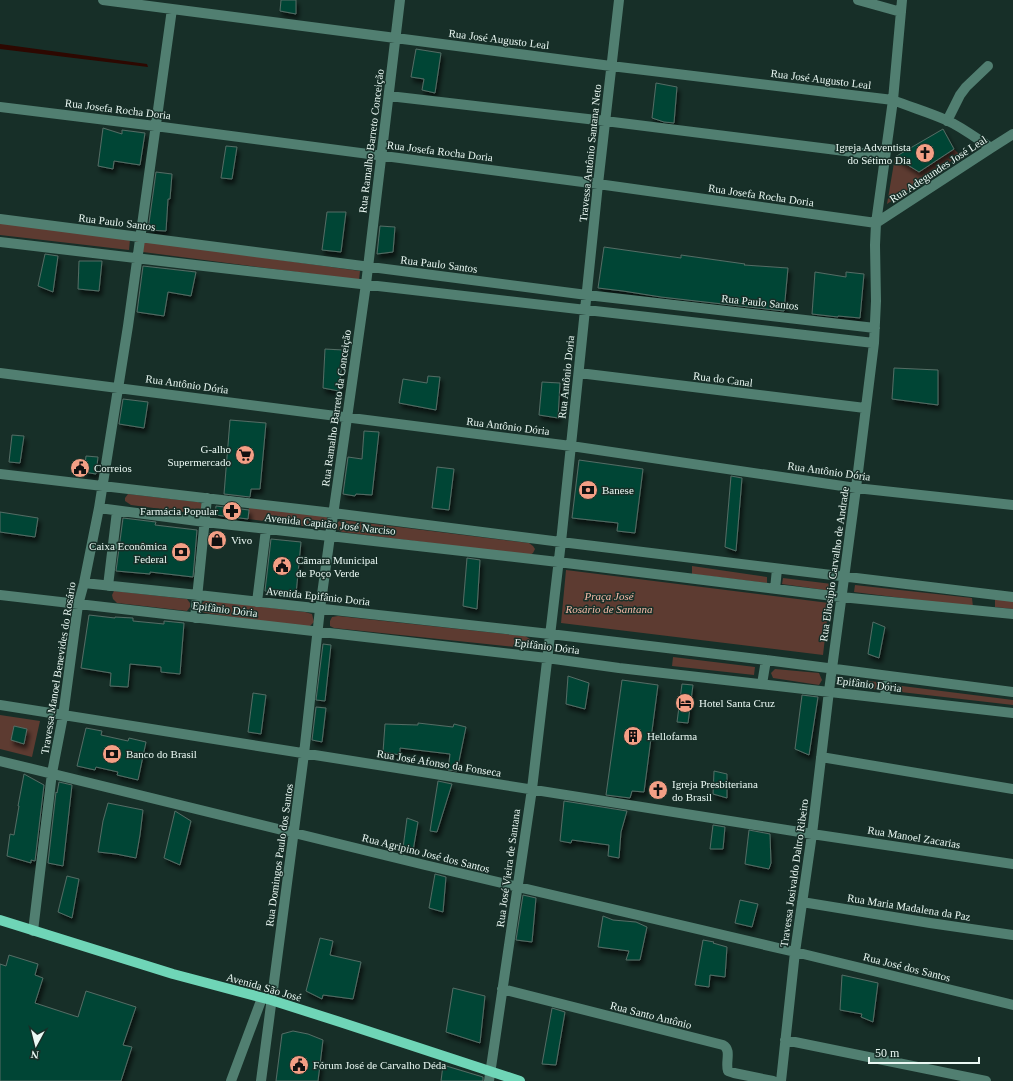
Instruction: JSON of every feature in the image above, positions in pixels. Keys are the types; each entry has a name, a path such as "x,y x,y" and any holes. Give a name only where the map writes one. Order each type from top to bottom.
{"main road":[{"name":"Avenida São José","path":"0,920 172,974 266,999 340,1022 489,1076 520,1081"}],"street":[{"name":"Rua José Augusto Leal","path":"103,0 611,66 893,100 947,121 991,148"},
{"name":"Rua Ramalho Barreto Conceição","path":"366,284 400,0"},
{"name":"Travessa Antônio Santana Neto","path":"586,309 598,184 619,0"},
{"path":"858,0 901,12"},
{"name":"Rua Eliosipio Carvalho de Andrade","path":"832,669 874,343 876,301 876,223 893,100 902,0"},
{"name":"Travessa Manoel Benevides do Rosário","path":"33,931 52,774 63,716 78,605 84,583 103,486 138,259 172,9"},
{"path":"947,121 960,95 966,87 988,66"},
{"path":"388,96 885,156"},
{"name":"Rua Josefa Rocha Doria","path":"0,107 598,184 876,223"},
{"name":"Rua Adegundes José Leal","path":"876,223 1013,134"},
{"name":"Rua Paulo Santos","path":"0,219 587,295 875,328"},
{"path":"0,242 874,343"},
{"name":"Rua Ramalho Barreto da Conceição","path":"320,609 366,284"},
{"name":"Rua Antônio Doria","path":"561,542 586,309"},
{"name":"Rua Antônio Dória","path":"0,373 571,446 856,488 1013,505"},
{"name":"Rua do Canal","path":"579,373 865,408"},
{"name":"Avenida Capitão José Narciso","path":"0,474 333,513 1013,597"},
{"path":"195,618 207,498"},
{"name":"Avenida Capitão José Narciso","path":"99,508 205,522 558,562 841,597 1013,614"},
{"path":"108,586 117,511"},
{"path":"257,602 266,529"},
{"path":"547,658 561,542"},
{"path":"775,589 777,569"},
{"name":"Avenida Epifânio Doria","path":"84,583 550,634"},
{"path":"983,611 985,594"},
{"name":"Epifânio Dória","path":"0,595 1013,713"},
{"name":"Rua Domingos Paulo dos Santos","path":"261,1081 266,999 294,832 320,609"},
{"name":"Epifânio Dória","path":"550,634 1013,692"},
{"name":"Rua José Vieira de Santana","path":"489,1076 532,789 547,658"},
{"path":"762,684 766,660"},
{"name":"Travessa Josivaldo Daltro Ribeiro","path":"780,1081 795,952 812,834 832,669"},
{"path":"885,698 888,677"},
{"name":"Rua José Afonso da Fonseca","path":"0,706 812,834"},
{"path":"821,757 1013,789"},
{"name":"Rua Agripino José dos Santos","path":"0,761 517,888 795,952"},
{"name":"Rua Manoel Zacarias","path":"812,834 1013,864"},
{"name":"Rua Maria Madalena da Paz","path":"802,902 1013,935"},
{"name":"Rua José dos Santos","path":"795,952 1013,1005"},
{"name":"Rua Santo Antônio","path":"502,989 723,1045 728,1050 728,1071 773,1081"},
{"path":"231,1081 266,999"},
{"path":"785,1040 986,1081"}],"green space":[{"path":"954,149 960,155 887,204 895,157 919,172"},
{"path":"0,222 130,239 129,250 0,235"},
{"path":"136,240 360,271 359,280 135,251"},
{"path":"128,494 198,502 203,504 202,512 199,514 131,505 125,501"},
{"path":"249,507 327,516 326,529 248,519"},
{"path":"342,520 529,543 535,549 530,555 525,555 342,532 337,529 336,526 338,522"},
{"path":"692,566 767,577 767,583 692,574"},
{"name":"Praça José Rosário de Santana","path":"566,570 829,603 823,655 561,623"},
{"path":"783,578 832,584 832,591 782,584"},
{"path":"855,585 972,598 973,607 854,592"},
{"path":"114,591 187,599 190,603 190,607 187,611 117,603 113,599 112,595"},
{"path":"995,599 1013,601 1013,609 995,607"},
{"path":"206,600 305,612 312,614 314,622 310,626 303,627 205,613 200,611 200,606"},
{"path":"338,616 525,636 530,639 531,643 525,648 334,628 330,626 332,617"},
{"path":"673,657 755,667 754,675 672,666"},
{"path":"775,669 819,673 822,680 819,685 773,678 771,673"},
{"path":"842,679 878,682 882,687 880,690 842,685 840,683"},
{"path":"894,685 1013,700 1013,705 892,691 889,689"},
{"path":"0,715 40,721 32,757 0,749"}],"shaded area":[{"path":"0,44 147,64 148,67 0,49"}],"building":[{"path":"281,0 296,0 296,14 280,11"},
{"path":"416,49 441,53 435,93 422,90 424,79 411,77"},
{"path":"656,83 677,87 674,123 664,122 652,118"},
{"path":"103,128 122,134 122,130 145,133 140,165 114,161 113,169 98,166"},
{"name":"Igreja Adventista do Sétimo Dia","path":"943,129 954,149 919,172 895,157"},
{"path":"226,146 237,147 232,179 221,178"},
{"path":"156,172 172,174 170,199 168,199 166,231 148,230"},
{"path":"327,212 346,212 341,252 322,250"},
{"path":"380,226 395,227 393,252 377,254"},
{"path":"604,247 681,258 681,255 745,264 744,265 788,268 784,311 661,297 598,288"},
{"path":"45,254 58,256 53,292 38,286"},
{"path":"79,261 102,261 99,291 78,289"},
{"path":"143,266 196,272 191,296 168,292 164,316 137,312"},
{"path":"815,272 846,277 846,272 864,274 860,318 812,314"},
{"path":"325,349 343,350 339,391 323,388"},
{"path":"894,368 938,370 938,405 892,399"},
{"path":"428,376 440,377 436,410 399,403 403,379 427,383"},
{"path":"542,382 560,383 558,418 539,415"},
{"path":"123,399 148,402 144,428 119,424"},
{"name":"G-alho Supermercado","path":"230,420 266,423 260,489 251,489 250,497 224,494"},
{"path":"364,431 379,432 372,495 356,494 355,496 343,494 348,457 362,459"},
{"path":"12,435 24,436 20,463 9,462"},
{"path":"86,456 98,457 96,474 84,472"},
{"path":"579,460 643,469 635,533 617,531 618,523 572,518"},
{"path":"437,467 454,469 449,510 432,508"},
{"path":"731,476 742,478 736,551 725,547"},
{"name":"Farmácia Popular","path":"216,506 249,510 248,519 215,515"},
{"path":"0,512 38,518 35,537 0,532"},
{"path":"123,518 156,522 155,525 197,530 193,577 150,572 150,574 116,571"},
{"name":"Câmara Municipal de Poço Verde","path":"271,539 301,542 296,594 265,591"},
{"path":"467,558 480,560 477,609 463,606"},
{"path":"89,615 115,618 133,618 133,621 164,624 164,621 184,623 180,674 161,672 161,667 130,664 128,687 110,686 111,673 81,668"},
{"path":"873,622 885,627 879,658 868,654"},
{"path":"323,644 331,645 325,701 316,700"},
{"path":"568,676 589,683 585,709 566,704"},
{"name":"Hellofarma","path":"622,680 658,685 644,792 632,791 630,798 606,795"},
{"name":"Hotel Santa Cruz","path":"682,684 693,685 688,723 677,722"},
{"path":"253,693 266,695 261,734 248,732"},
{"path":"802,695 818,697 809,755 795,749"},
{"path":"316,707 326,708 322,742 312,740"},
{"path":"418,723 453,727 454,724 466,727 457,771 448,770 450,754 400,748 400,755 383,752 385,724 418,725"},
{"path":"14,726 27,729 24,744 11,740"},
{"name":"Banco do Brasil","path":"86,728 102,731 101,735 128,741 129,738 146,742 138,780 117,775 118,772 96,767 95,770 77,766"},
{"path":"714,771 727,774 727,798 713,794"},
{"path":"24,774 44,785 35,861 31,860 31,863 7,856 10,834 14,835"},
{"path":"438,781 452,784 437,832 430,831"},
{"path":"59,782 72,785 63,866 48,863 56,792 57,793"},
{"path":"564,801 627,811 621,832 619,858 608,856 609,845 572,840 571,843 560,841"},
{"path":"108,803 143,810 136,858 98,852 103,821"},
{"path":"175,811 191,821 180,865 164,858"},
{"path":"407,818 418,822 413,851 403,848"},
{"path":"713,825 725,827 723,849 710,849"},
{"path":"749,830 770,834 771,863 769,869 745,864"},
{"path":"435,874 446,877 443,912 429,908"},
{"path":"67,876 79,879 72,918 58,912"},
{"path":"523,895 536,898 532,942 516,940"},
{"path":"740,900 758,904 752,927 735,923"},
{"path":"603,916 613,920 636,922 647,927 640,960 626,960 629,951 598,947"},
{"path":"320,938 333,941 330,955 361,962 353,999 323,995 322,999 306,991"},
{"path":"703,940 727,947 725,977 710,975 709,987 695,985"},
{"path":"9,955 38,964 35,975 43,978 35,1003 78,1017 86,991 136,1007 123,1045 132,1047 121,1081 0,1081 0,964 6,966"},
{"path":"842,975 878,983 873,1022 861,1017 862,1014 840,1010"},
{"path":"453,988 485,996 480,1043 446,1032"},
{"path":"552,1008 565,1012 556,1065 542,1064"},
{"name":"Fórum José de Carvalho Déda","path":"293,1031 308,1034 323,1040 318,1081 276,1081 282,1034"},
{"path":"443,1065 483,1077 483,1081 441,1081"}],"place":[{"name":"Igreja Adventista do Sétimo Dia","path":"925,153"},
{"name":"G-alho Supermercado","path":"245,455"},
{"name":"Correios","path":"80,468"},
{"name":"Banese","path":"588,490"},
{"name":"Farmácia Popular","path":"232,511"},
{"name":"Vivo","path":"217,540"},
{"name":"Caixa Econômica Federal","path":"181,552"},
{"name":"Câmara Municipal de Poço Verde","path":"282,566"},
{"name":"Hotel Santa Cruz","path":"685,703"},
{"name":"Hellofarma","path":"633,736"},
{"name":"Banco do Brasil","path":"112,754"},
{"name":"Igreja Presbiteriana do Brasil","path":"658,790"},
{"name":"Fórum José de Carvalho Déda","path":"299,1065"}]}
